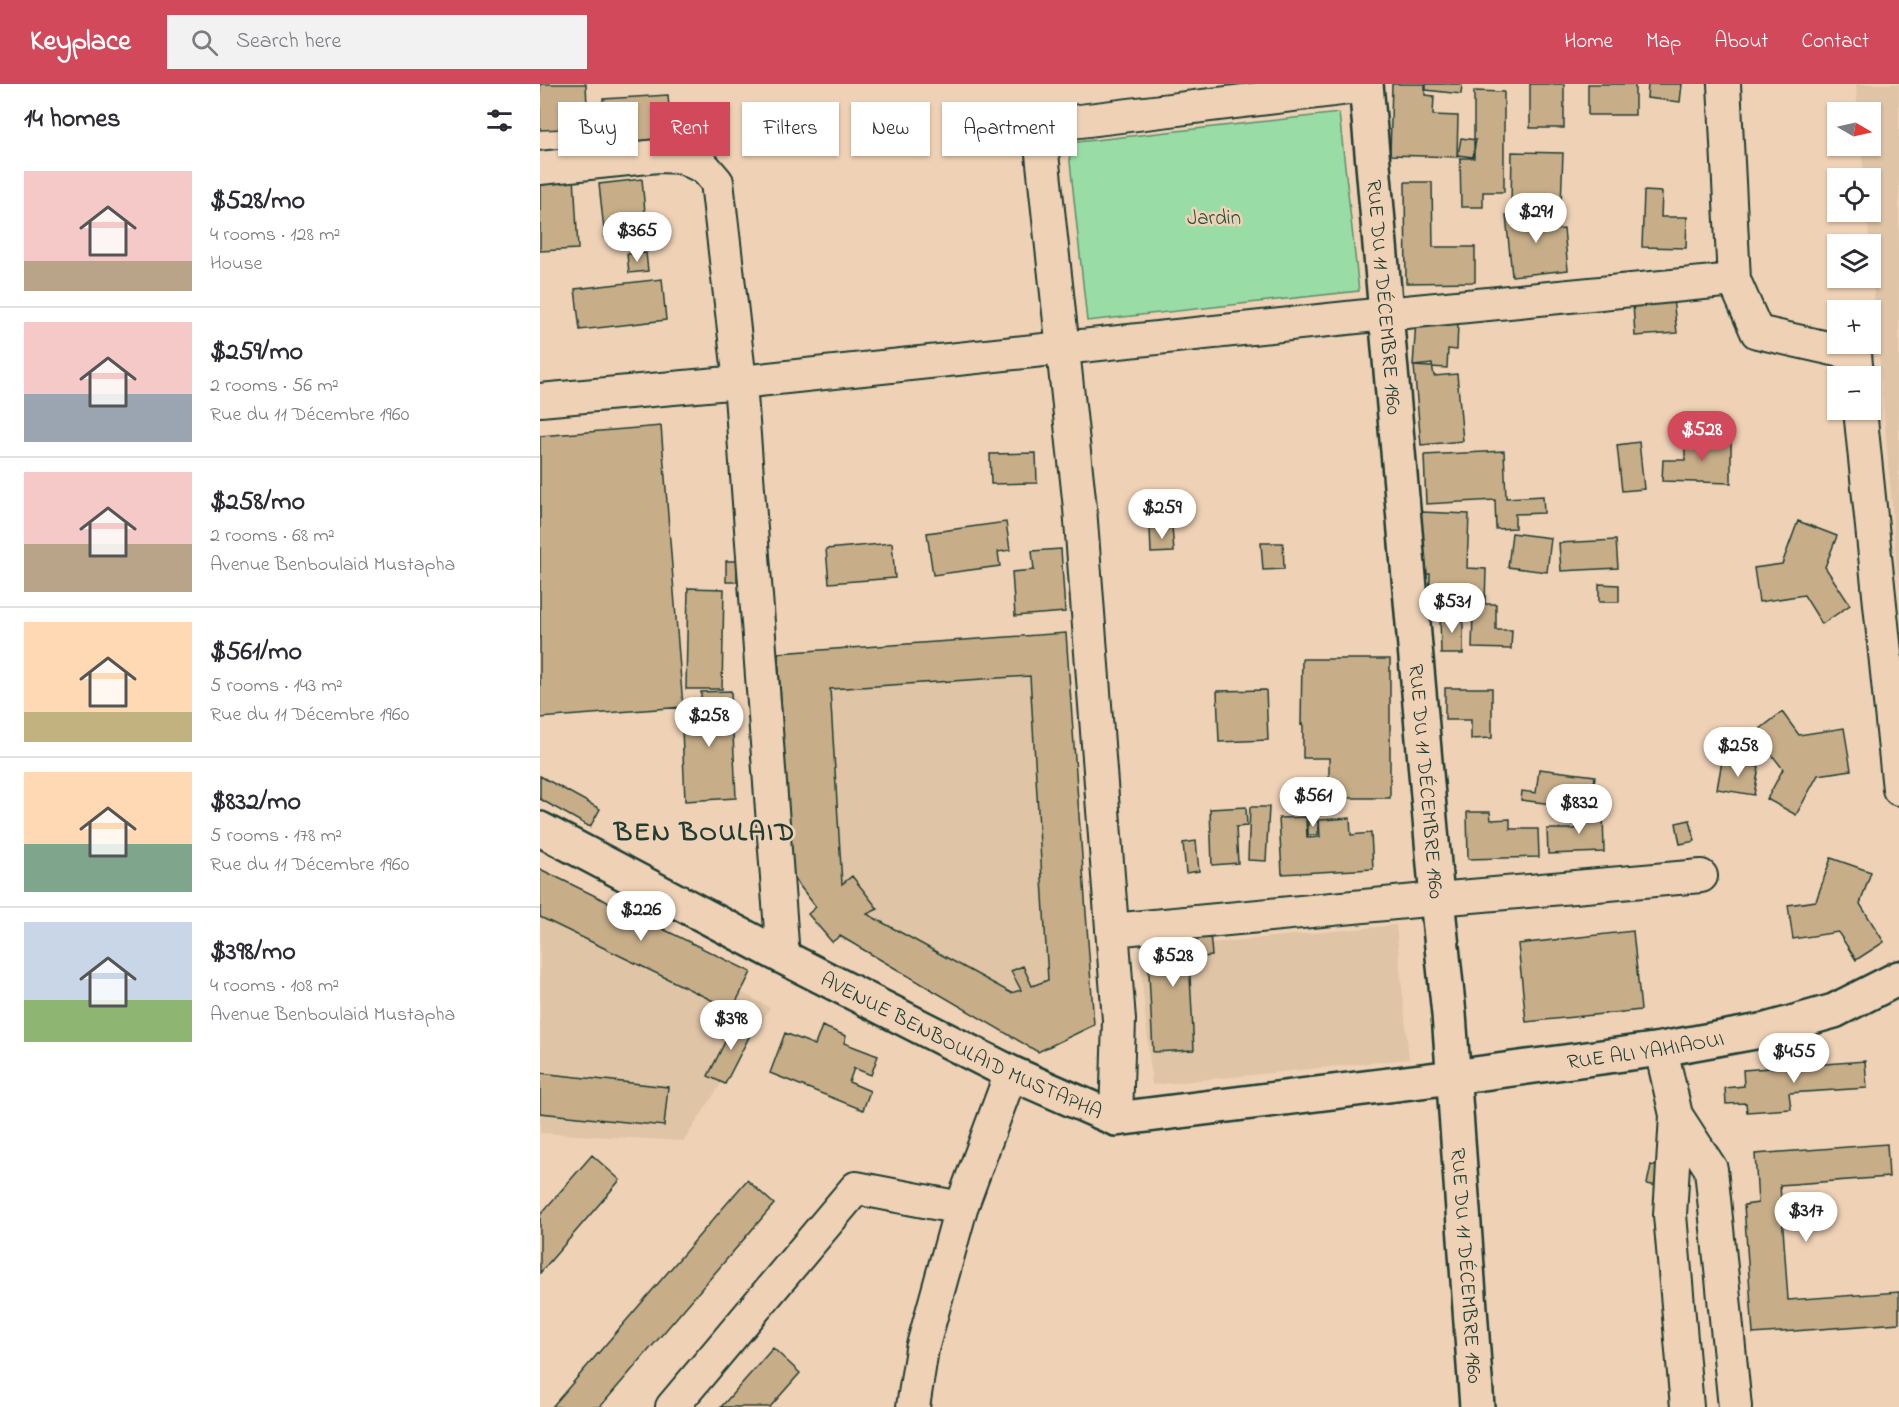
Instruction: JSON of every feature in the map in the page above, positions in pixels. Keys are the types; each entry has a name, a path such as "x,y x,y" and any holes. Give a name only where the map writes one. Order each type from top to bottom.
{"main road":[{"name":"RUE DU 11 DÉCEMBRE 1960","path":"1366,85 1449,1014 1477,1407"},
{"name":"AVENUE BENBOULAID MUSTAPHA","path":"540,829 783,957 1011,1072 1116,1119 1453,1077"},
{"name":"RUE ALI YAHIAOUI","path":"1453,1077 1661,1049 1766,1030 1834,1011 1899,978"}],"street":[{"path":"1724,84 1734,280 1757,332 1855,354 1856,366"},
{"path":"1116,1119 1119,1020 1080,508 1039,126 1366,85"},
{"path":"540,168 658,156 682,157 705,168 717,182 740,382 783,957"},
{"path":"540,400 740,382 1385,314 1734,280"},
{"path":"1861,420 1899,789"},
{"path":"1112,930 1701,876"},
{"path":"1661,1049 1676,1115 1670,1215 1687,1407"},
{"path":"913,1407 922,1349 960,1208 1011,1072"},
{"path":"1676,1115 1711,1169 1735,1407"},
{"path":"672,1407 856,1188 960,1208"}],"shaded area":[{"path":"1856,84 1899,84 1899,590 1879,354 1881,354 1881,300 1874,300 1873,288 1881,288 1881,234 1869,234 1868,222 1881,222 1881,168 1863,168 1862,156 1881,156 1881,102 1857,102"},
{"path":"1066,633 1094,1025 1038,1052 840,936 832,942 808,914 816,906 778,653"},
{"path":"540,881 770,1008 684,1141 540,1133"},
{"path":"1396,925 1409,1059 1152,1085 1139,950"}],"green space":[{"name":"Jardin","path":"1339,113 1359,291 1087,321 1069,156 1077,156 1077,142"}],"building":[{"path":"540,84 586,84 587,102 558,102 558,129 540,130"},
{"path":"1392,84 1425,84 1425,95 1434,96 1433,115 1458,116 1457,157 1390,155"},
{"path":"1426,84 1462,84 1461,94 1426,90"},
{"path":"1530,84 1564,84 1564,128 1530,128"},
{"path":"1588,84 1635,84 1635,115 1588,115"},
{"path":"1648,84 1682,84 1680,102 1647,98"},
{"path":"1474,91 1504,92 1504,192 1483,192 1483,207 1461,207 1460,158 1474,158"},
{"path":"668,95 669,102 650,102 650,149 638,150 638,102 603,102 603,99"},
{"path":"1461,138 1476,140 1473,157 1458,155"},
{"path":"1512,152 1563,153 1561,205 1511,204"},
{"path":"574,176 578,249 540,251 540,177"},
{"path":"642,179 647,234 605,239 599,184"},
{"path":"1405,182 1432,182 1433,247 1475,247 1475,282 1406,283"},
{"path":"1644,191 1662,192 1661,217 1687,217 1686,248 1642,247"},
{"path":"1550,211 1552,230 1564,229 1568,270 1512,276 1506,215"},
{"path":"646,253 648,271 629,273 627,254"},
{"path":"662,279 666,320 580,330 575,289"},
{"path":"1673,299 1677,333 1635,336 1633,303"},
{"path":"1416,321 1458,323 1457,350 1448,349 1447,368 1413,366"},
{"path":"1432,364 1434,376 1457,374 1463,441 1421,445 1414,366"},
{"path":"661,426 683,707 540,718 540,436"},
{"path":"1685,437 1731,437 1731,483 1662,481 1663,460 1685,460"},
{"path":"1639,442 1644,489 1622,491 1617,445"},
{"path":"1504,451 1506,498 1543,496 1544,513 1515,514 1515,528 1496,529 1495,500 1426,504 1424,455"},
{"path":"1036,453 1037,483 991,484 990,454"},
{"path":"1421,512 1469,514 1467,568 1486,569 1485,604 1496,604 1496,630 1512,630 1511,649 1472,648 1473,612 1429,610 1430,574 1419,574"},
{"path":"1798,521 1837,536 1825,567 1850,605 1822,624 1804,595 1759,602 1754,568 1782,564"},
{"path":"1006,522 1010,550 998,552 1000,566 933,575 927,533"},
{"path":"1172,527 1174,552 1151,553 1150,528"},
{"path":"1512,533 1551,538 1547,572 1508,567"},
{"path":"1616,540 1618,568 1561,571 1559,543"},
{"path":"892,543 895,578 829,583 826,549"},
{"path":"1261,543 1283,543 1284,569 1263,570"},
{"path":"1061,549 1065,612 1015,616 1012,572 1034,570 1032,551"},
{"path":"726,561 737,561 737,582 726,582"},
{"path":"1599,584 1619,585 1619,602 1599,602"},
{"path":"688,588 724,589 722,689 686,689"},
{"path":"1440,615 1463,615 1463,654 1441,654"},
{"path":"1066,633 1094,1025 1038,1052 840,936 832,942 808,914 816,907 792,876 778,653","holes":["1030,676 1048,980 1032,986 1023,966 1011,971 1021,990 1011,993 867,914 878,909 852,876 842,884 830,689"]},
{"path":"1302,659 1390,659 1390,798 1329,798 1329,758 1303,758"},
{"path":"1445,688 1492,688 1492,738 1471,739 1471,720 1445,720"},
{"path":"1266,690 1268,740 1219,742 1217,691"},
{"path":"731,691 736,798 685,801 681,704 701,703 701,692"},
{"path":"1782,712 1799,735 1844,728 1851,770 1818,775 1796,815 1767,799 1783,769 1755,733"},
{"path":"1722,761 1759,767 1754,795 1717,789"},
{"path":"1539,769 1595,776 1591,809 1521,800 1522,791 1536,793"},
{"path":"540,776 600,809 590,827 540,799"},
{"path":"1246,807 1247,826 1236,827 1238,863 1212,865 1210,809"},
{"path":"1250,807 1269,807 1266,861 1248,860"},
{"path":"1603,811 1604,852 1548,854 1547,829 1576,829 1575,812"},
{"path":"1467,812 1490,812 1491,820 1510,819 1510,829 1538,829 1539,857 1468,859"},
{"path":"1306,817 1307,838 1320,837 1319,820 1350,818 1351,835 1371,833 1373,869 1282,874 1279,818"},
{"path":"1690,820 1695,841 1680,844 1676,823"},
{"path":"1308,821 1318,821 1318,835 1308,835"},
{"path":"1196,841 1199,871 1186,873 1183,843"},
{"path":"1831,858 1871,872 1860,904 1884,942 1856,960 1838,932 1793,939 1788,905 1816,901"},
{"path":"540,869 751,972 732,1010 540,917"},
{"path":"1633,931 1641,1010 1526,1022 1518,944"},
{"path":"1210,932 1212,956 1189,958 1194,1050 1153,1052 1147,935"},
{"path":"737,1018 754,1027 725,1084 708,1076"},
{"path":"822,1026 846,1036 844,1043 878,1056 871,1075 854,1068 849,1082 870,1091 863,1110 770,1073 785,1033 815,1045"},
{"path":"1865,1061 1867,1088 1789,1093 1791,1109 1747,1112 1746,1103 1726,1104 1725,1088 1744,1086 1743,1070"},
{"path":"540,1073 668,1087 664,1126 540,1113"},
{"path":"1887,1144 1889,1177 1780,1185 1788,1300 1899,1292 1899,1323 1753,1334 1744,1205 1758,1203 1755,1154"},
{"path":"592,1155 620,1180 540,1273 540,1215"},
{"path":"1651,1165 1666,1168 1662,1187 1647,1184"},
{"path":"747,1180 774,1204 600,1407 552,1407"},
{"path":"773,1348 800,1373 770,1407 721,1407"}],"district":[{"name":"BEN BOULAID","path":"705,831"}]}
